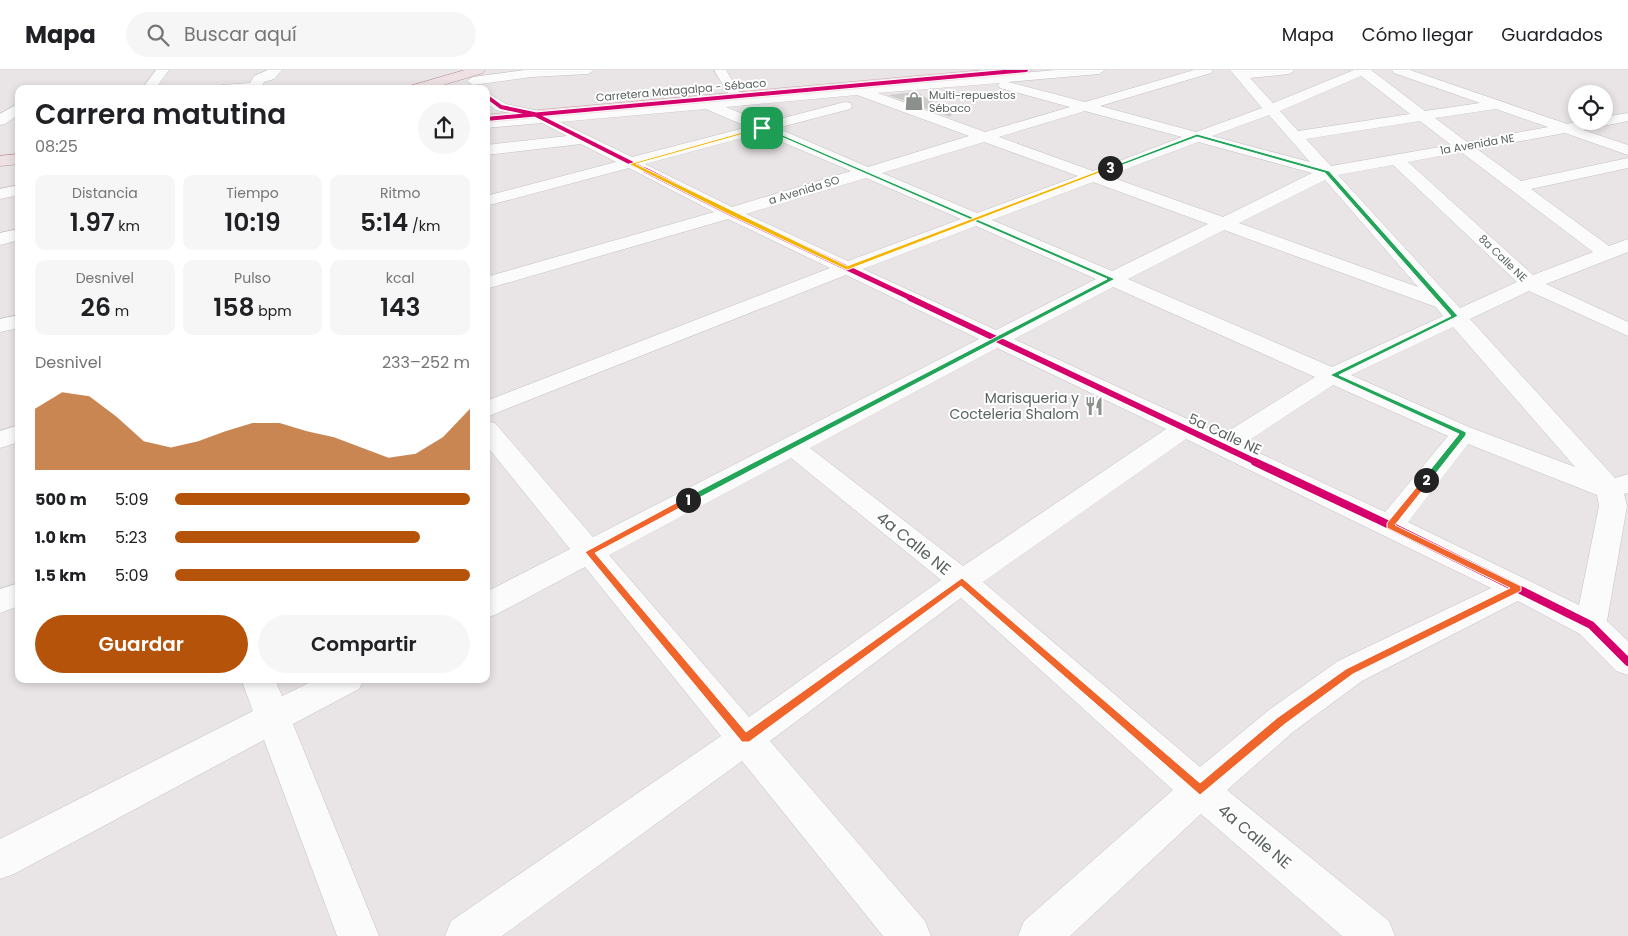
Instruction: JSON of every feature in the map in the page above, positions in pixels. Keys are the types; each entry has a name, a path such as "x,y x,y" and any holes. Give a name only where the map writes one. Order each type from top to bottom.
{"highway":[{"path":"437,85 475,78"},
{"path":"0,159 15,158"}],"main road":[{"path":"991,74 1026,70"},
{"name":"Carretera Matagalpa - Sébaco","path":"490,119 539,117 707,102 736,96 854,89 969,75"}],"street":[{"path":"151,85 163,70"},
{"path":"256,85 259,79 269,76 276,70"},
{"path":"475,78 588,70"},
{"path":"720,70 736,96"},
{"path":"969,75 1099,70"},
{"name":"a Avenida SO","path":"490,282 730,213 1208,70"},
{"path":"1239,73 1288,70"},
{"path":"1398,70 1628,150"},
{"path":"490,408 847,268 1197,135 1272,109 1364,71 1608,254"},
{"path":"1239,73 1449,310 1619,486"},
{"path":"707,102 854,89 904,88 991,74 1085,106 1327,172"},
{"path":"490,200 876,98 904,88"},
{"path":"854,89 1222,223 1449,310"},
{"name":"5a Calle NE","path":"490,99 501,107 539,117 730,213 1518,588 1591,625 1628,662"},
{"path":"0,102 15,101"},
{"path":"707,102 762,128 977,219 1464,433 1619,486"},
{"path":"1295,136 1499,105"},
{"path":"0,121 15,110"},
{"path":"490,123 539,117"},
{"name":"1a Avenida NE","path":"1327,172 1628,117"},
{"path":"490,150 582,139"},
{"name":"8a Calle NE","path":"1396,159 1530,283 1549,294 1628,330"},
{"path":"1518,187 1628,163"},
{"path":"490,604 1112,279 1327,172"},
{"path":"0,194 15,191"},
{"path":"0,239 15,235"},
{"path":"1221,447 1333,375 1449,310 1530,283 1628,245"},
{"path":"0,326 15,322"},
{"path":"466,936 745,739 962,581 1184,429"},
{"path":"490,433 910,936"},
{"path":"1390,526 1464,433"},
{"path":"0,440 15,434"},
{"name":"4a Calle NE","path":"792,446 962,581 1200,790 1374,936"},
{"path":"1591,625 1613,506 1619,486"},
{"path":"1039,936 1200,790 1281,721 1350,672 1518,588"},
{"path":"0,601 15,595"},
{"path":"260,683 358,936"},
{"path":"0,860 339,683"}],"building":[{"name":"Multi-repuestos Sébaco","path":"917,92 952,114 950,117 888,95"}],"cycle path":[{"path":"490,119 1026,70"},
{"path":"490,99 501,107 534,114 730,213 1381,521 1518,588 1591,625 1628,662"}],"place":[{"name":"Multi-repuestos Sébaco","path":"914,101"},
{"name":"Marisqueria y Cocteleria Shalom","path":"1094,406"}],"route":[{"path":"762,128 632,164 847,268 977,219 1008,208 1197,135 1327,172 1455,316 1333,375 1464,433 1390,526 1518,588 1350,672 1281,721 1200,790 962,581 745,739 589,552 1112,279 977,219 762,128"}]}
